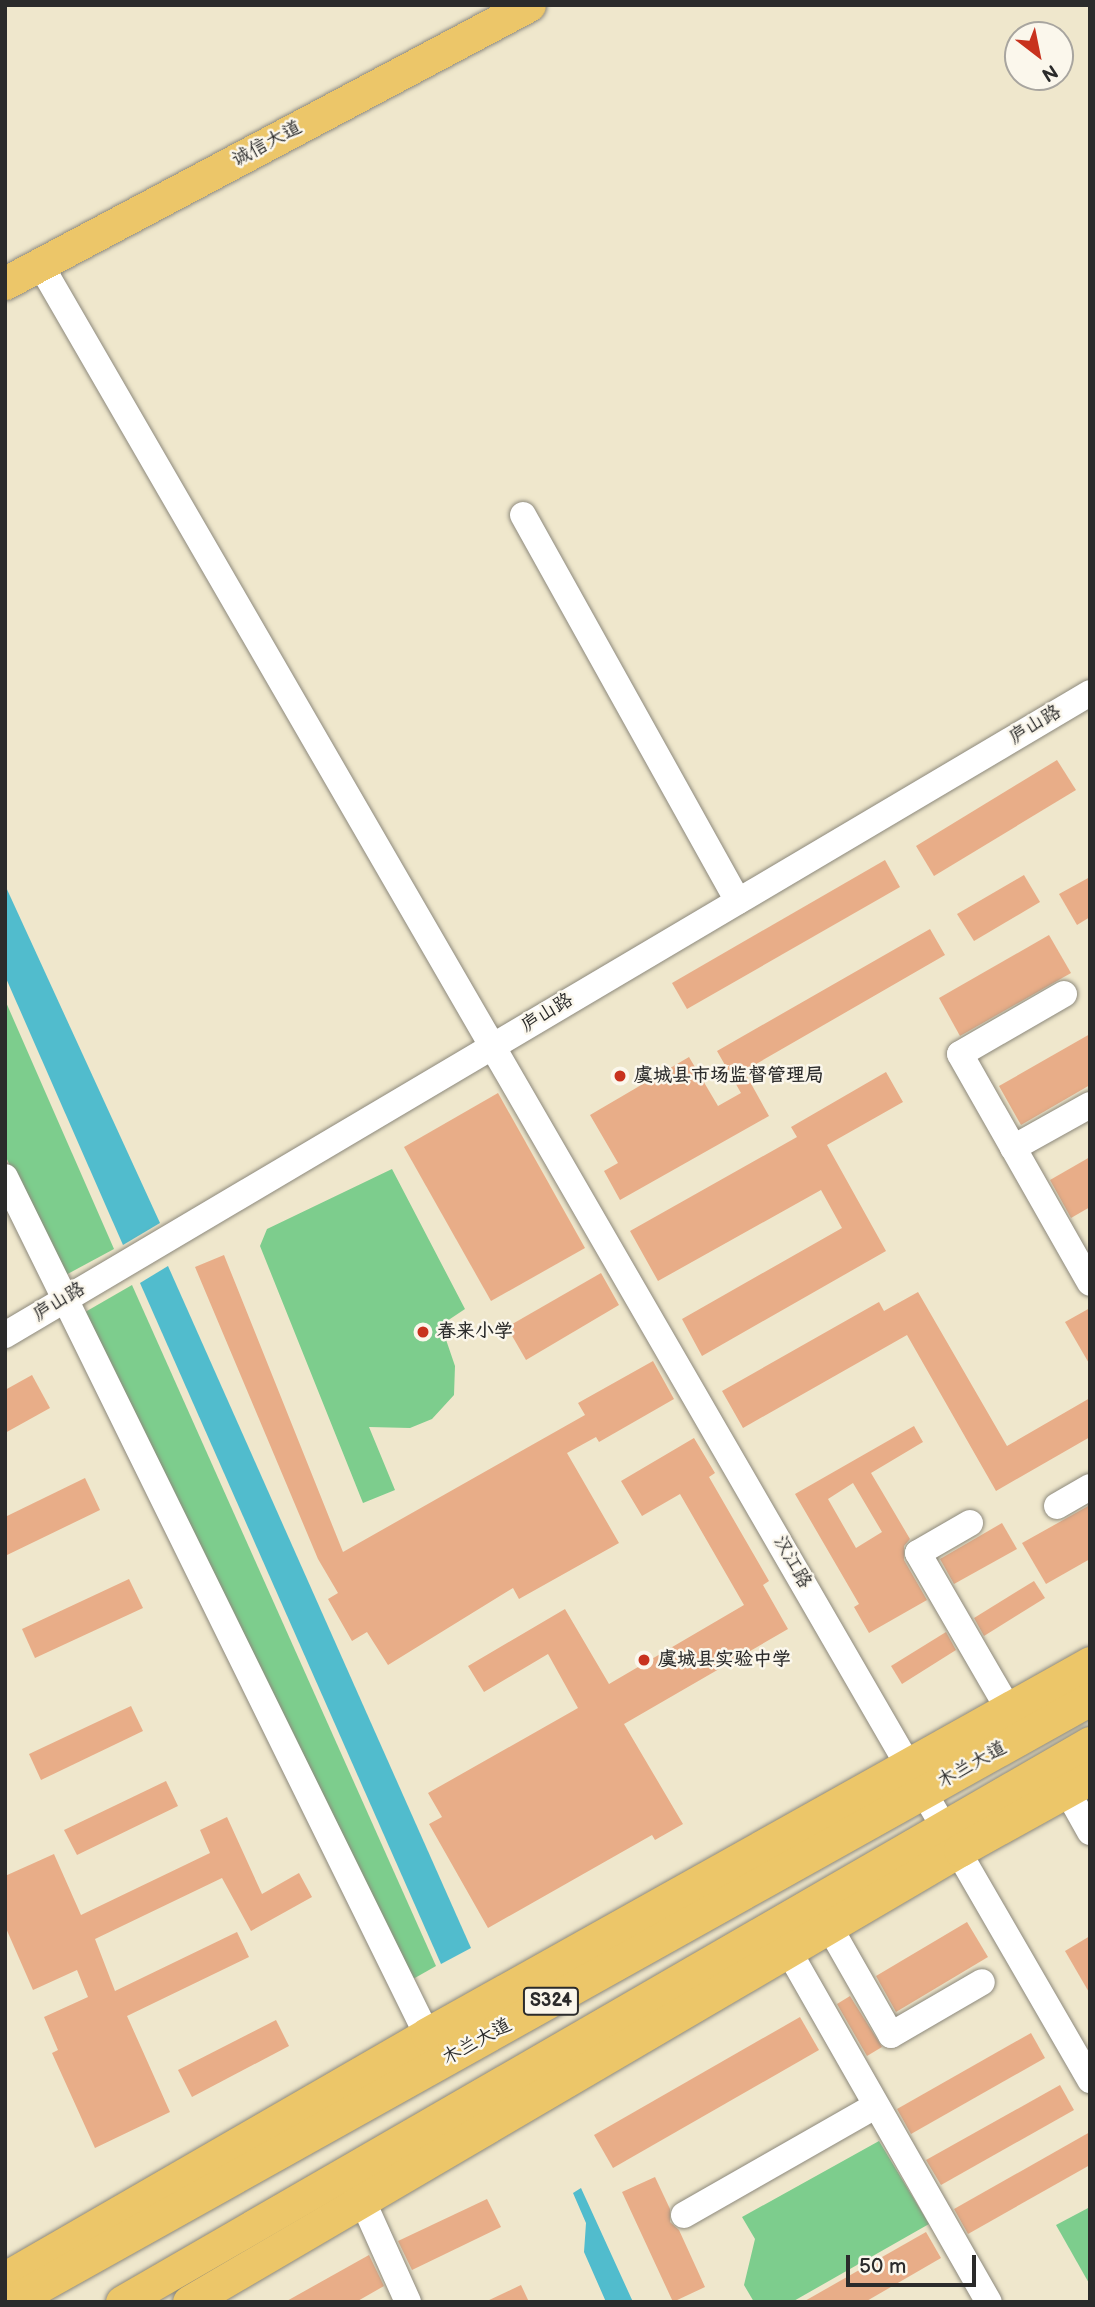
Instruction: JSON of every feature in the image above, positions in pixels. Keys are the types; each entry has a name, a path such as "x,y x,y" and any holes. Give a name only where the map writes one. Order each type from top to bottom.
{"main road":[{"name":"诚信大道","path":"5,283 529,5"},
{"path":"918,1777 1008,1708 1090,1663"},
{"name":"木兰大道","path":"11,2302 434,2048 918,1777 1090,1699"},
{"name":"木兰大道","path":"122,2302 348,2169 782,1939 952,1836 1090,1743"},
{"path":"189,2302 363,2201 782,1939 830,1928 952,1836 1078,1784"},
{"path":"5,2278 434,2048"}],"street":[{"name":"汉江路","path":"40,264 490,1047 918,1777 1090,2080"},
{"path":"523,514 738,901"},
{"name":"庐山路","path":"5,1335 1090,694"},
{"path":"1064,994 960,1054 1090,1283"},
{"path":"1013,1148 1090,1105"},
{"path":"5,1177 434,2048"},
{"path":"1057,1506 1090,1487"},
{"path":"970,1523 918,1553 1008,1708"},
{"path":"1078,1784 1090,1832"},
{"path":"830,1928 891,2035 982,1982"},
{"path":"782,1939 989,2302"},
{"path":"684,2215 875,2106"},
{"path":"348,2169 408,2302"}],"green space":[{"path":"5,1000 114,1249 62,1277 5,1155"},
{"path":"392,1169 465,1309 441,1325 455,1366 454,1395 432,1419 410,1428 369,1427 395,1490 363,1503 260,1246 267,1229"},
{"path":"132,1285 436,1966 406,1983 80,1315"},
{"path":"879,2141 929,2224 792,2302 754,2302 744,2285 755,2239 742,2217"},
{"path":"1090,2207 1090,2285 1056,2225"}],"water":[{"path":"5,885 160,1223 123,1245 5,976"},
{"path":"168,1266 471,1948 441,1964 140,1283"},
{"path":"581,2188 633,2302 606,2302 584,2252 586,2223 573,2193"}],"building":[{"path":"1057,760 1076,790 934,876 916,846"},
{"path":"885,860 900,887 687,1009 672,983"},
{"path":"1024,875 1040,902 974,941 957,914"},
{"path":"1090,877 1090,917 1077,925 1059,894"},
{"path":"930,929 945,955 744,1071 769,1116 620,1200 604,1171 618,1163 590,1115 689,1057 718,1106 741,1093 717,1051"},
{"path":"1049,935 1071,973 960,1036 939,998"},
{"path":"1090,1034 1090,1085 1021,1125 999,1086"},
{"path":"886,1072 903,1102 827,1145 886,1251 702,1356 682,1319 842,1228 821,1190 658,1281 630,1231 797,1137 791,1127"},
{"path":"498,1093 585,1248 491,1301 404,1147"},
{"path":"1090,1157 1090,1207 1071,1218 1050,1180"},
{"path":"224,1255 343,1552 585,1415 578,1403 653,1361 674,1399 599,1442 596,1437 567,1453 619,1543 519,1599 513,1588 388,1665 367,1632 352,1641 328,1599 338,1593 318,1559 195,1267"},
{"path":"601,1273 619,1305 526,1360 507,1327"},
{"path":"918,1292 1007,1446 1090,1398 1090,1437 996,1491 907,1335 743,1428 722,1391 879,1302 884,1311"},
{"path":"1090,1308 1090,1365 1065,1322"},
{"path":"32,1375 50,1408 5,1433 5,1390"},
{"path":"914,1426 923,1442 871,1473 910,1539 904,1546 904,1560 927,1600 869,1633 854,1607 859,1604 795,1494","holes":["853,1483 882,1532 856,1548 828,1499"]},
{"path":"694,1438 715,1473 709,1477 769,1581 763,1585 788,1629 624,1724 683,1824 655,1840 652,1835 488,1928 429,1824 442,1817 428,1793 578,1708 548,1654 484,1692 468,1666 565,1609 609,1684 744,1605 680,1494 642,1516 621,1481"},
{"path":"85,1478 100,1510 5,1556 5,1517"},
{"path":"1090,1505 1090,1559 1046,1584 1022,1543"},
{"path":"1002,1523 1017,1549 954,1584 940,1559"},
{"path":"129,1579 143,1608 35,1658 22,1629"},
{"path":"1034,1581 1045,1598 984,1636 974,1618"},
{"path":"946,1632 956,1650 902,1684 891,1666"},
{"path":"131,1706 143,1731 41,1780 29,1754"},
{"path":"166,1781 178,1806 77,1855 64,1830"},
{"path":"227,1817 262,1894 299,1873 312,1897 251,1931 222,1878 95,1939 115,1991 237,1932 249,1957 127,2016 170,2112 95,2148 52,2053 58,2050 44,2017 88,1997 77,1970 33,1990 5,1926 5,1876 54,1854 81,1915 210,1853 200,1830"},
{"path":"967,1922 988,1957 896,2012 876,1976"},
{"path":"1090,1936 1090,1994 1065,1951"},
{"path":"850,1996 882,2047 867,2056 837,2004"},
{"path":"800,2017 819,2050 613,2168 594,2135"},
{"path":"276,2020 289,2046 192,2097 178,2070"},
{"path":"1031,2033 1045,2058 911,2134 897,2109"},
{"path":"1060,2085 1074,2110 941,2185 926,2160"},
{"path":"1090,2132 1090,2165 968,2234 954,2209"},
{"path":"655,2177 670,2209 670,2222 679,2230 705,2287 673,2302 622,2192"},
{"path":"487,2199 501,2227 412,2270 398,2241"},
{"path":"926,2232 941,2258 865,2302 803,2302"},
{"path":"369,2255 384,2286 356,2302 285,2302"},
{"path":"521,2285 529,2302 485,2302"}],"place":[{"name":"虞城县市场监督管理局","path":"620,1076"},
{"name":"春来小学","path":"423,1332"},
{"name":"虞城县实验中学","path":"644,1660"}]}
